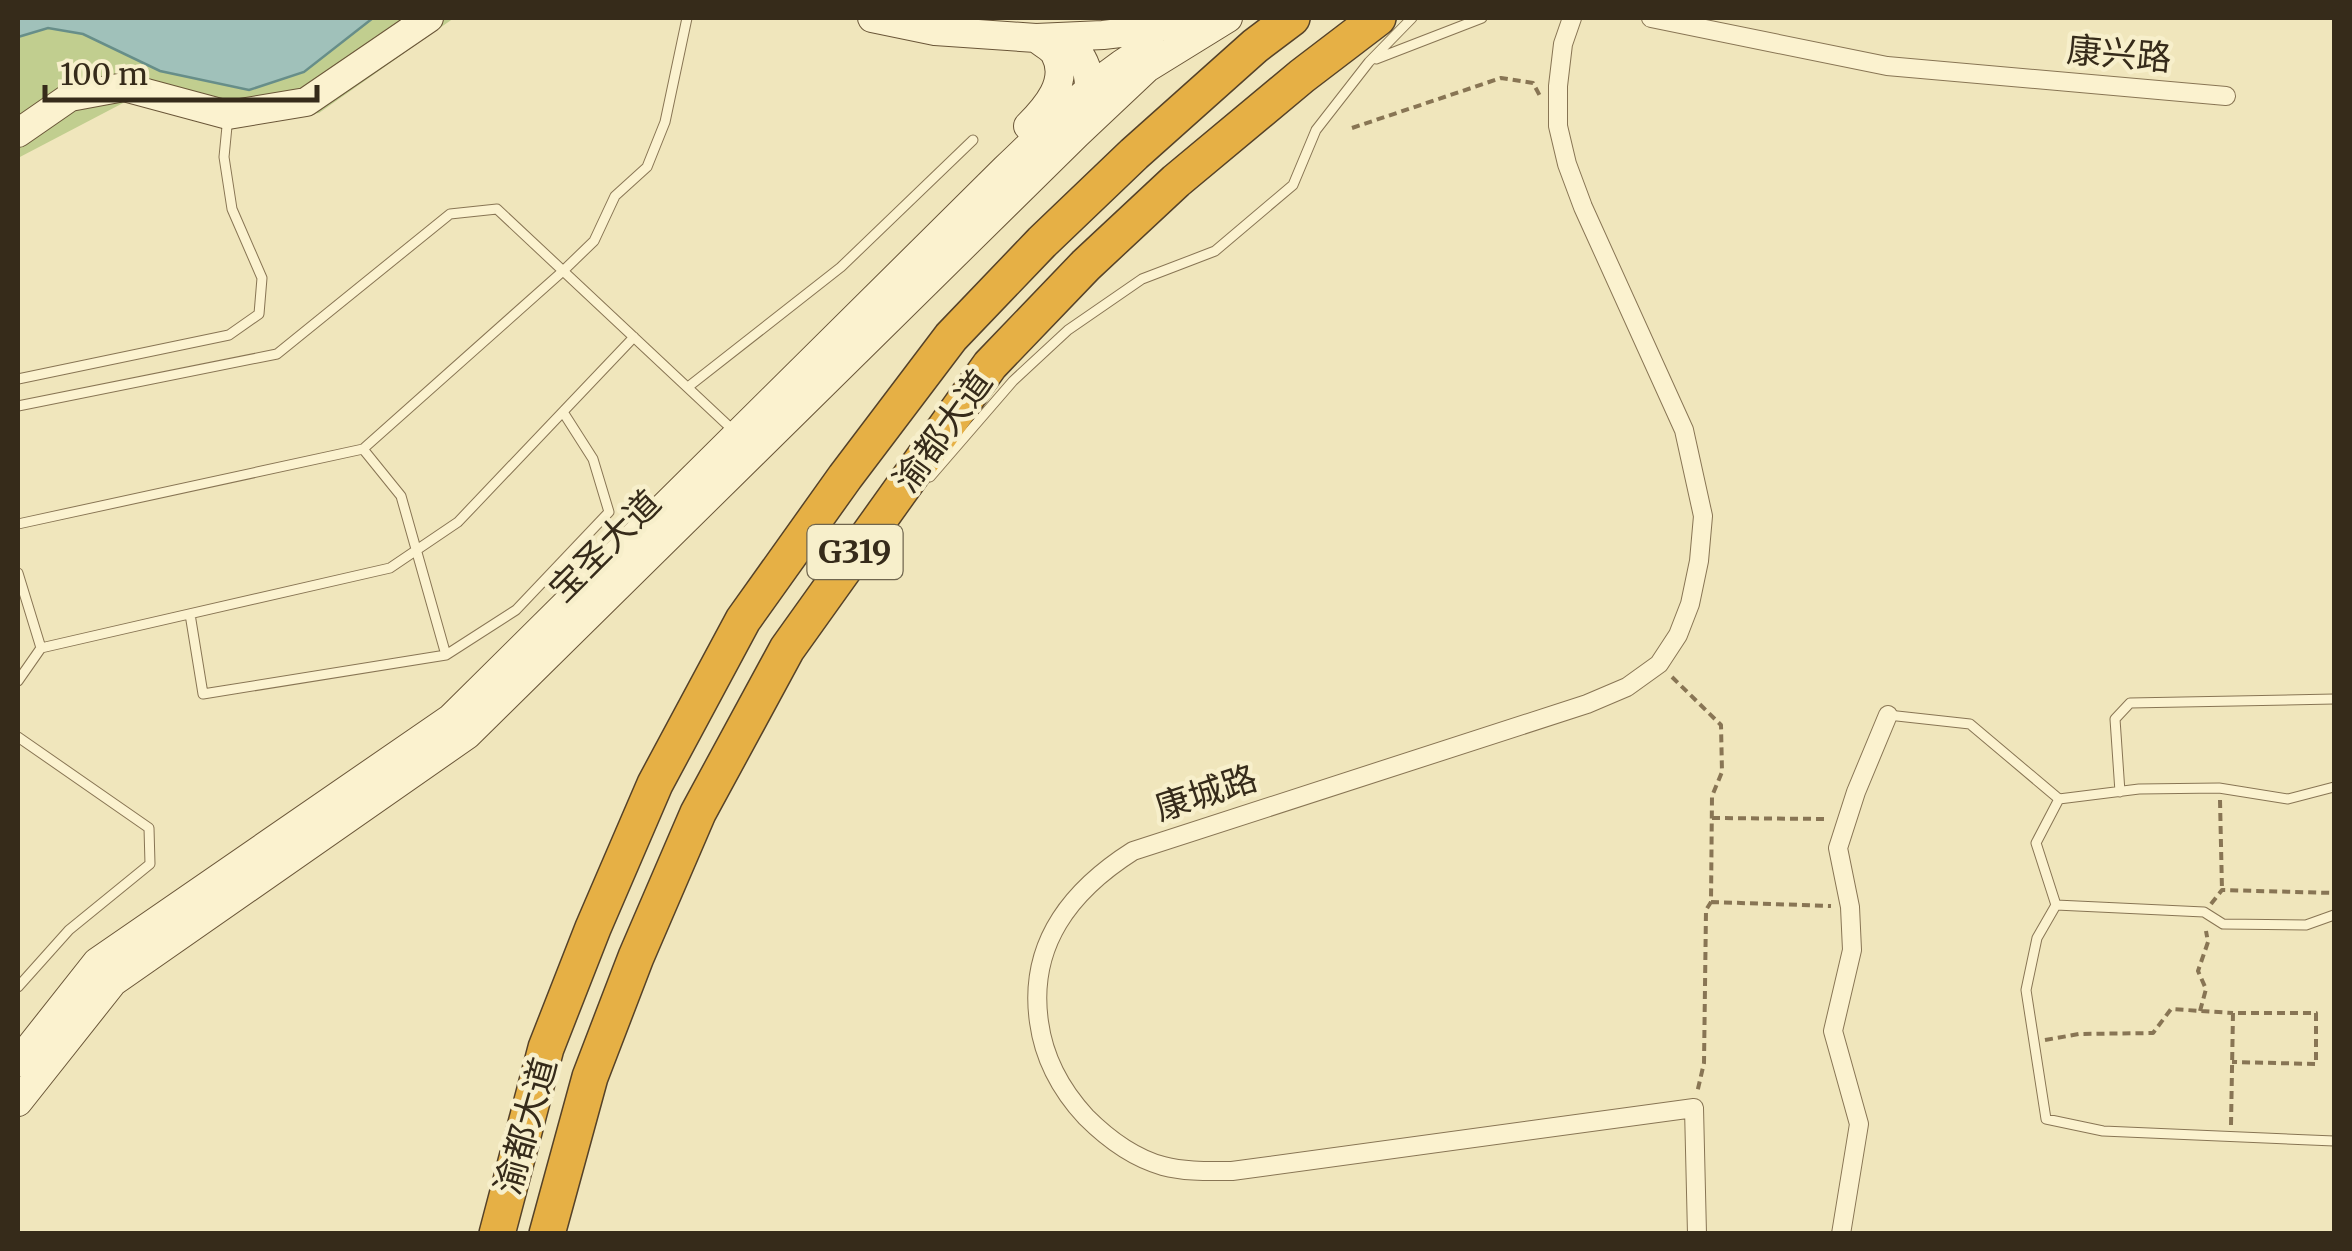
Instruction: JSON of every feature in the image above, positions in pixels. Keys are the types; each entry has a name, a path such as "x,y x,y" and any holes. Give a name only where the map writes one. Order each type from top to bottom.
{"highway":[{"name":"渝都大道","path":"497,1234 546,1048 594,928 654,784 744,620 951,337 1134,154 1292,18"},
{"name":"渝都大道","path":"547,1234 590,1077 636,957 698,814 787,649 990,365 1086,265 1176,181 1378,18"}],"main road":[{"path":"18,133 70,97 124,87 228,115 306,102 429,18"},
{"path":"872,18 935,32 1049,38 1154,30 1197,18"},
{"name":"宝圣大道","path":"18,1062 98,962 450,718 1006,168 1089,91 1135,55 1206,18"},
{"name":"宝圣大道","path":"18,1102 113,982 467,735 1076,134 1147,68 1228,18"},
{"path":"1049,38 1076,48 1088,72 1090,102 1076,134"},
{"path":"1006,168 1022,134 1049,104 1061,74 1049,38"}],"street":[{"name":"康城路","path":"1572,18 1562,44 1558,86 1558,126 1567,164 1684,430 1703,516 1700,561 1678,635 1659,664 1627,686 1587,704 1133,852 1106,868 1062,915 1039,970 1036,1002 1048,1060 1078,1108 1128,1150 1161,1165 1196,1172 1232,1171 1694,1108"},
{"name":"康兴路","path":"1650,18 1887,66 2226,96"},
{"path":"1841,1234 1859,1124 1833,1031 1852,950 1850,907 1838,848 1888,715"},
{"path":"1694,1108 1697,1234"}],"lane":[{"path":"18,524 363,449 594,241 614,196 647,167 665,122 688,18"},
{"path":"927,481 1014,381 1068,330 1142,278 1215,250 1293,184 1316,130 1369,62 1412,18"},
{"path":"1369,62 1482,18"},
{"path":"18,379 229,334 259,314 262,278 232,209 224,156 228,115"},
{"path":"688,387 841,268 973,140"},
{"path":"18,406 277,354 450,214 497,209 737,434"},
{"path":"18,681 41,648 390,568 458,522 634,337"},
{"path":"190,614 203,694 446,655 516,610 609,512 593,459 563,412"},
{"path":"363,449 401,496 446,655"},
{"path":"860,546 901,508"},
{"path":"18,572 41,648"},
{"path":"2120,792 2115,719 2130,703 2334,699"},
{"path":"1888,715 1970,724 2058,799 2219,788 2288,799 2334,787"},
{"path":"18,736 149,828 150,864 69,930 18,987"},
{"path":"2058,799 2036,843 2056,905 2037,938 2026,990 2046,1119 2102,1131 2334,1141"},
{"path":"2056,905 2204,912 2222,924 2306,925 2334,916"}],"path":[{"path":"1352,128 1501,78 1532,83 1558,126"},
{"path":"1659,664 1721,726 1722,772 1712,796 1711,902 1706,910 1704,1063 1694,1108"},
{"path":"2200,1011 2206,990 2198,971 2208,942 2204,912 2222,890 2219,788"},
{"path":"1712,818 1848,819"},
{"path":"2222,890 2334,893"},
{"path":"1711,902 1850,907"},
{"path":"2035,1042 2078,1034 2153,1033 2171,1009 2316,1013 2316,1064 2232,1062"},
{"path":"2231,1119 2233,1013"}],"green space":[{"path":"18,18 454,18 319,113 214,126 125,102 18,158"}],"water":[{"path":"18,18 373,18 304,72 249,90 160,71 83,34 48,28 18,37"}]}
